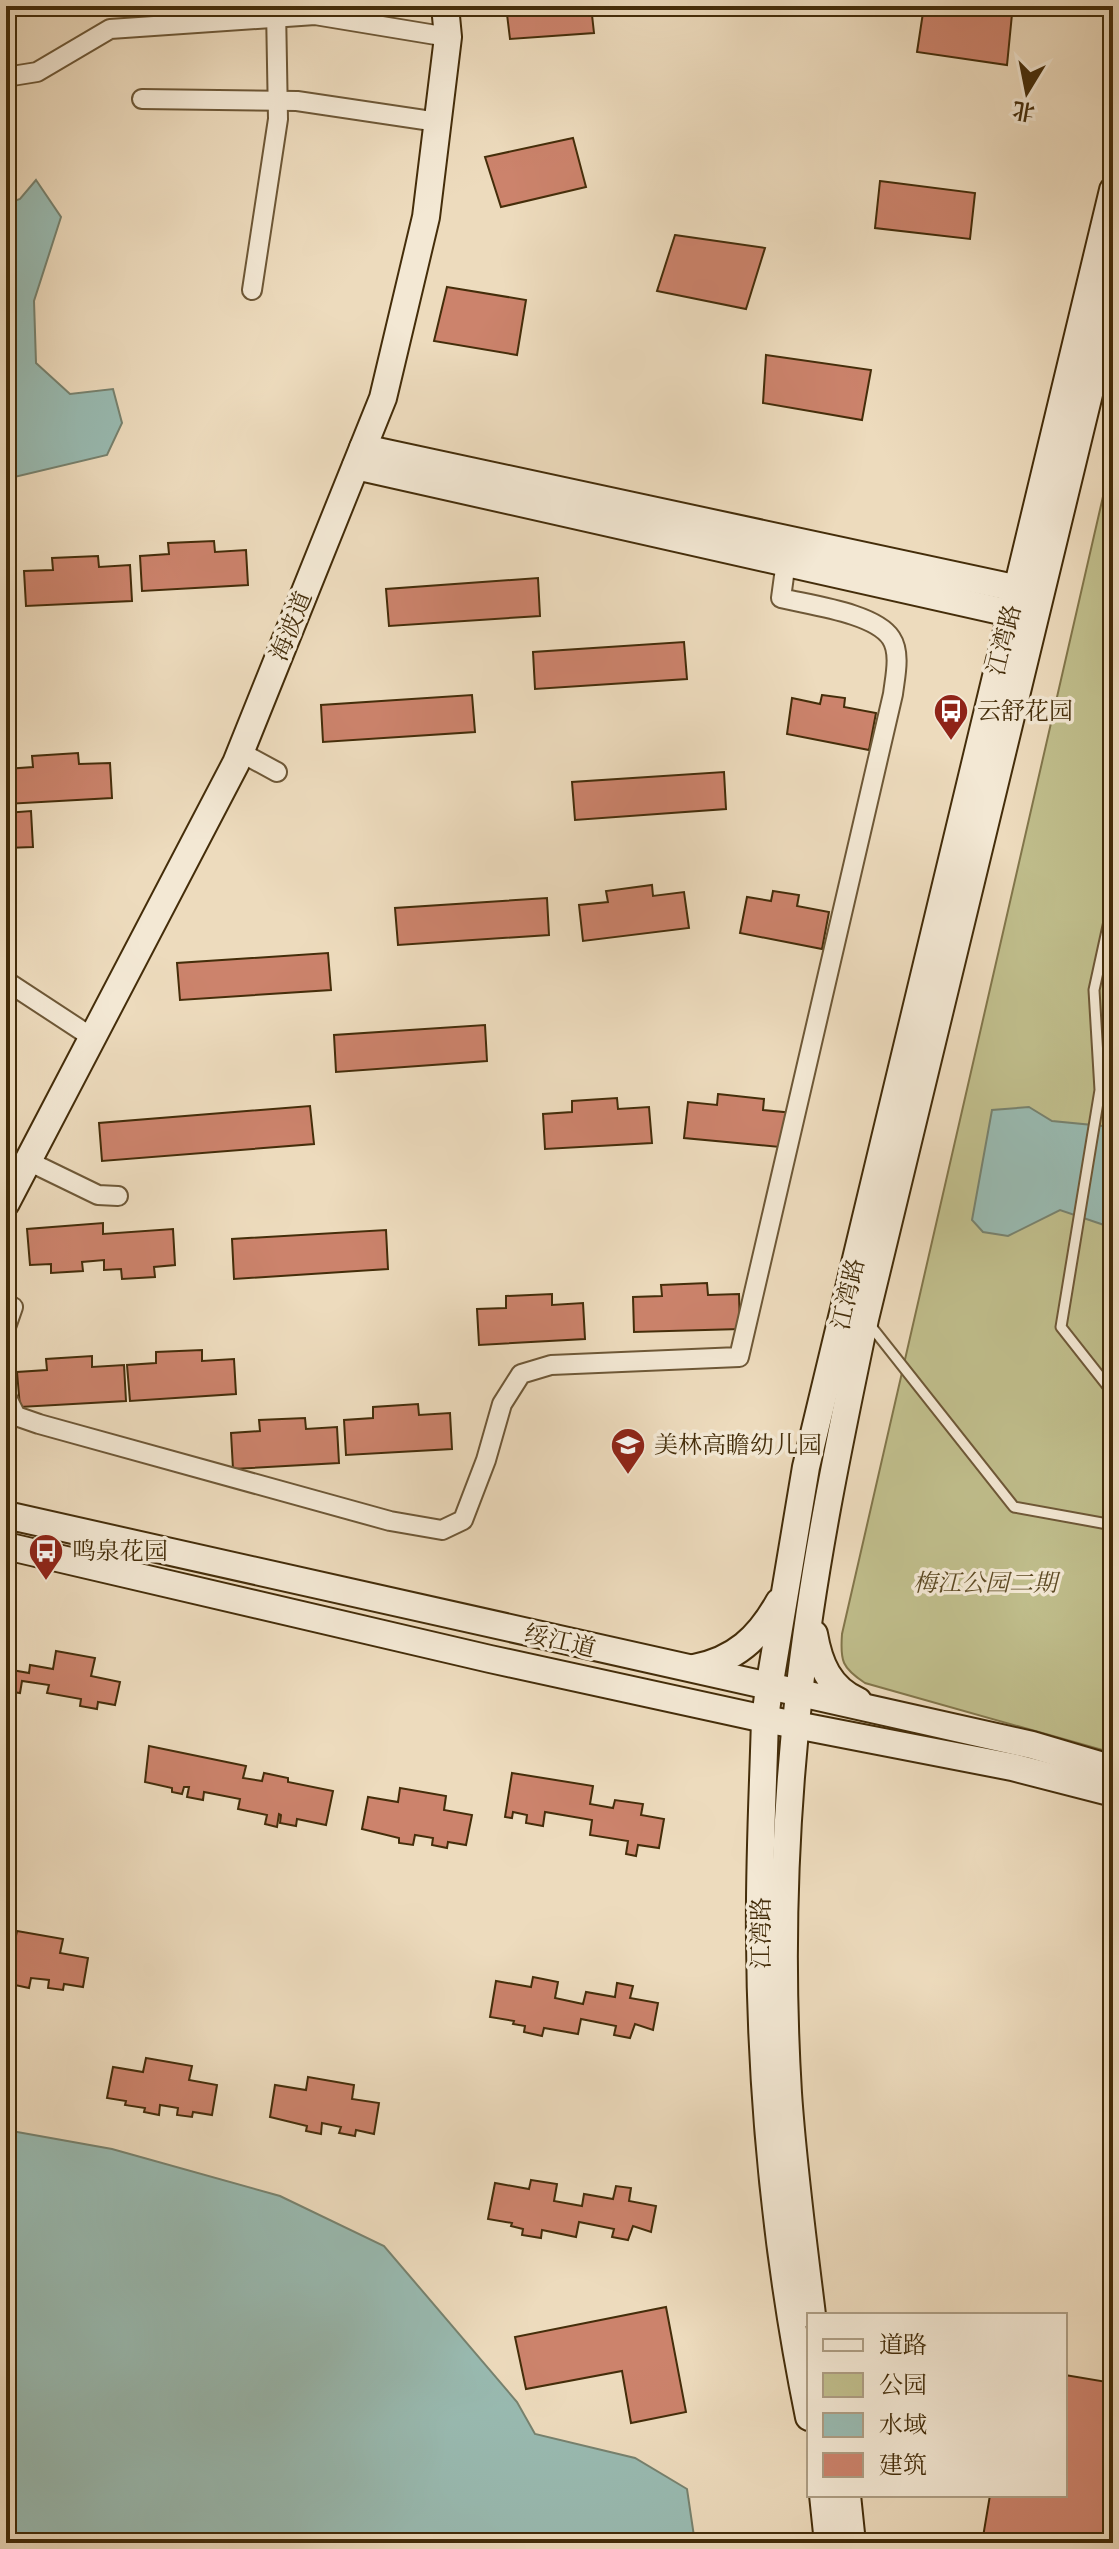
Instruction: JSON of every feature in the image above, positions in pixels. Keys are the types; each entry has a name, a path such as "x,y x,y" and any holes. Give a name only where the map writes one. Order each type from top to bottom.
{"main road":[{"name":"海波道","path":"6,1203 240,752 383,398 426,217 448,37 445,6"},
{"name":"江湾路","path":"812,2313 788,2091 785,1932 797,1724 813,1602 833,1472 865,1319 1025,603 1113,190"},
{"name":"江湾路","path":"807,2407 790,2323 766,2112 760,1939 765,1682 810,1451 1025,603 1113,295"},
{"path":"359,457 1025,603"},
{"name":"绥江道","path":"6,1515 686,1669 765,1682 1032,1745 1113,1769"},
{"name":"绥江道","path":"6,1546 681,1701 1012,1767 1113,1793"},
{"path":"783,1596 789,1650 803,1691 843,1723 874,1739"},
{"path":"686,1669 710,1665 740,1651 764,1626 783,1596"},
{"path":"681,1701 710,1698 765,1682 789,1650 813,1602"},
{"path":"813,1602 813,1631 823,1670 835,1685 852,1698 879,1711"},
{"path":"823,2497 828,2543"},
{"path":"847,2497 852,2543"}],"street":[{"path":"6,77 37,72 110,29 276,12 315,15 448,37"},
{"path":"252,290 278,119 276,12"},
{"path":"142,99 277,100 438,122"},
{"path":"6,1396 16,1416 39,1424 390,1521 442,1530 463,1520 486,1460 502,1404 521,1374 551,1365 739,1357 893,694 897,663 891,639 869,620 781,598 787,551"},
{"path":"240,752 277,772"},
{"path":"6,981 93,1038"},
{"path":"28,1161 98,1195 118,1196"},
{"path":"6,1304 13,1307 6,1327"}],"lane":[{"path":"1113,903 1094,990 1100,1090 1061,1327 1113,1393"},
{"path":"865,1319 1014,1507 1113,1525"}],"green space":[{"name":"梅江公园二期","path":"1113,453 1113,1753 865,1683 851,1673 844,1663 841,1643"}],"water":[{"path":"36,180 61,217 34,301 36,363 70,394 113,389 122,423 107,455 6,479 6,204 20,199"},
{"path":"1029,1107 1052,1121 1113,1127 1113,1228 1060,1210 1008,1236 983,1232 972,1220 992,1110"},
{"path":"6,2130 112,2149 280,2196 384,2246 517,2402 535,2434 635,2458 687,2489 695,2543 6,2543"}],"building":[{"path":"506,6 591,6 594,33 510,39"},
{"path":"924,6 960,6 1012,14 1007,65 917,52"},
{"path":"573,138 586,187 501,207 485,157"},
{"path":"880,181 975,193 970,239 875,228"},
{"path":"675,235 765,248 746,309 657,291"},
{"path":"447,287 526,300 517,355 434,341"},
{"path":"766,355 871,370 862,420 763,403"},
{"path":"214,541 215,552 246,550 248,585 142,591 140,556 169,554 168,543"},
{"path":"98,556 99,567 130,565 132,601 26,606 24,571 53,570 52,558"},
{"path":"538,578 540,616 389,626 386,589"},
{"path":"684,642 687,679 535,689 533,652"},
{"path":"472,695 475,732 323,742 321,705"},
{"path":"822,695 845,698 844,707 876,713 869,750 787,734 792,698 820,704"},
{"path":"78,753 79,764 110,763 112,798 6,804 6,769 33,767 32,756"},
{"path":"724,772 726,809 575,820 572,782"},
{"path":"31,811 33,847 6,848 6,813"},
{"path":"652,885 653,896 684,892 689,928 583,941 579,905 608,902 606,891"},
{"path":"773,891 799,895 797,906 829,912 822,949 740,933 747,897 771,901"},
{"path":"547,898 549,935 398,945 395,908"},
{"path":"328,953 331,990 180,1000 177,963"},
{"path":"485,1025 487,1061 336,1072 334,1035"},
{"path":"718,1094 764,1099 763,1110 794,1113 790,1148 684,1138 688,1102 717,1105"},
{"path":"617,1098 618,1109 649,1107 652,1143 545,1149 543,1114 572,1112 572,1101"},
{"path":"310,1106 314,1144 102,1161 99,1123"},
{"path":"103,1223 103,1234 173,1229 175,1265 154,1267 155,1277 122,1279 121,1269 104,1270 104,1260 82,1262 83,1271 51,1273 51,1264 30,1265 27,1229"},
{"path":"386,1230 388,1269 234,1279 232,1239"},
{"path":"707,1283 708,1295 739,1294 740,1329 634,1332 633,1297 662,1296 661,1285"},
{"path":"552,1294 552,1305 583,1303 585,1339 479,1345 477,1309 506,1308 506,1296"},
{"path":"202,1350 202,1361 234,1359 236,1394 130,1401 127,1365 156,1363 156,1352"},
{"path":"92,1356 92,1367 124,1365 126,1401 20,1407 17,1372 47,1370 46,1359"},
{"path":"418,1404 419,1415 450,1413 452,1449 346,1455 344,1420 373,1418 373,1407"},
{"path":"305,1418 306,1429 337,1427 339,1463 233,1469 231,1433 260,1431 259,1420"},
{"path":"56,1651 95,1658 91,1676 120,1682 115,1705 98,1702 97,1709 80,1706 81,1699 47,1693 49,1685 22,1681 20,1693 6,1691 6,1669 29,1673 30,1665 53,1669"},
{"path":"149,1746 246,1766 243,1778 262,1781 264,1773 288,1778 288,1782 333,1791 326,1825 297,1819 296,1826 280,1823 279,1814 277,1827 265,1824 267,1815 238,1809 240,1799 204,1792 203,1800 187,1797 189,1787 184,1787 182,1794 172,1792 172,1788 145,1782"},
{"path":"512,1773 593,1786 590,1804 613,1808 615,1800 643,1804 641,1815 664,1819 659,1848 638,1845 636,1856 626,1854 628,1841 590,1835 592,1820 545,1812 543,1826 526,1823 527,1815 513,1812 512,1818 505,1817"},
{"path":"400,1788 446,1796 444,1810 472,1815 466,1845 448,1842 447,1848 432,1845 433,1838 415,1835 413,1845 399,1843 399,1838 362,1829 368,1797 398,1802"},
{"path":"17,1931 63,1939 60,1953 88,1958 83,1987 64,1984 63,1990 48,1988 49,1980 31,1978 29,1988 6,1979 6,1943 14,1945"},
{"path":"533,1977 558,1982 555,1998 583,2004 586,1992 615,1997 617,1983 633,1986 630,1998 658,2003 653,2030 635,2024 630,2038 614,2035 616,2026 581,2019 578,2034 544,2028 542,2036 524,2032 525,2026 513,2024 514,2021 490,2017 496,1981 531,1987"},
{"path":"146,2058 192,2066 189,2080 217,2085 212,2115 193,2112 192,2117 177,2115 178,2108 160,2105 159,2115 144,2112 145,2108 125,2105 126,2101 107,2098 113,2067 143,2072"},
{"path":"308,2077 354,2085 352,2099 379,2103 374,2134 356,2130 355,2136 339,2133 341,2127 322,2123 321,2134 306,2131 307,2126 270,2117 275,2085 306,2090"},
{"path":"531,2180 557,2184 554,2201 582,2206 584,2194 613,2199 616,2186 631,2188 629,2201 656,2206 651,2232 633,2226 628,2240 612,2237 614,2229 579,2222 576,2237 542,2230 541,2238 522,2235 523,2229 511,2226 512,2223 488,2219 495,2183 529,2189"},
{"path":"666,2307 686,2412 631,2423 622,2371 526,2389 515,2337"},
{"path":"1067,2375 1113,2383 1113,2543 982,2543 990,2497 1067,2497"}],"place":[{"name":"云舒花园","path":"951,742"},
{"name":"美林高瞻幼儿园","path":"628,1476"},
{"name":"鸣泉花园","path":"46,1582"}]}
